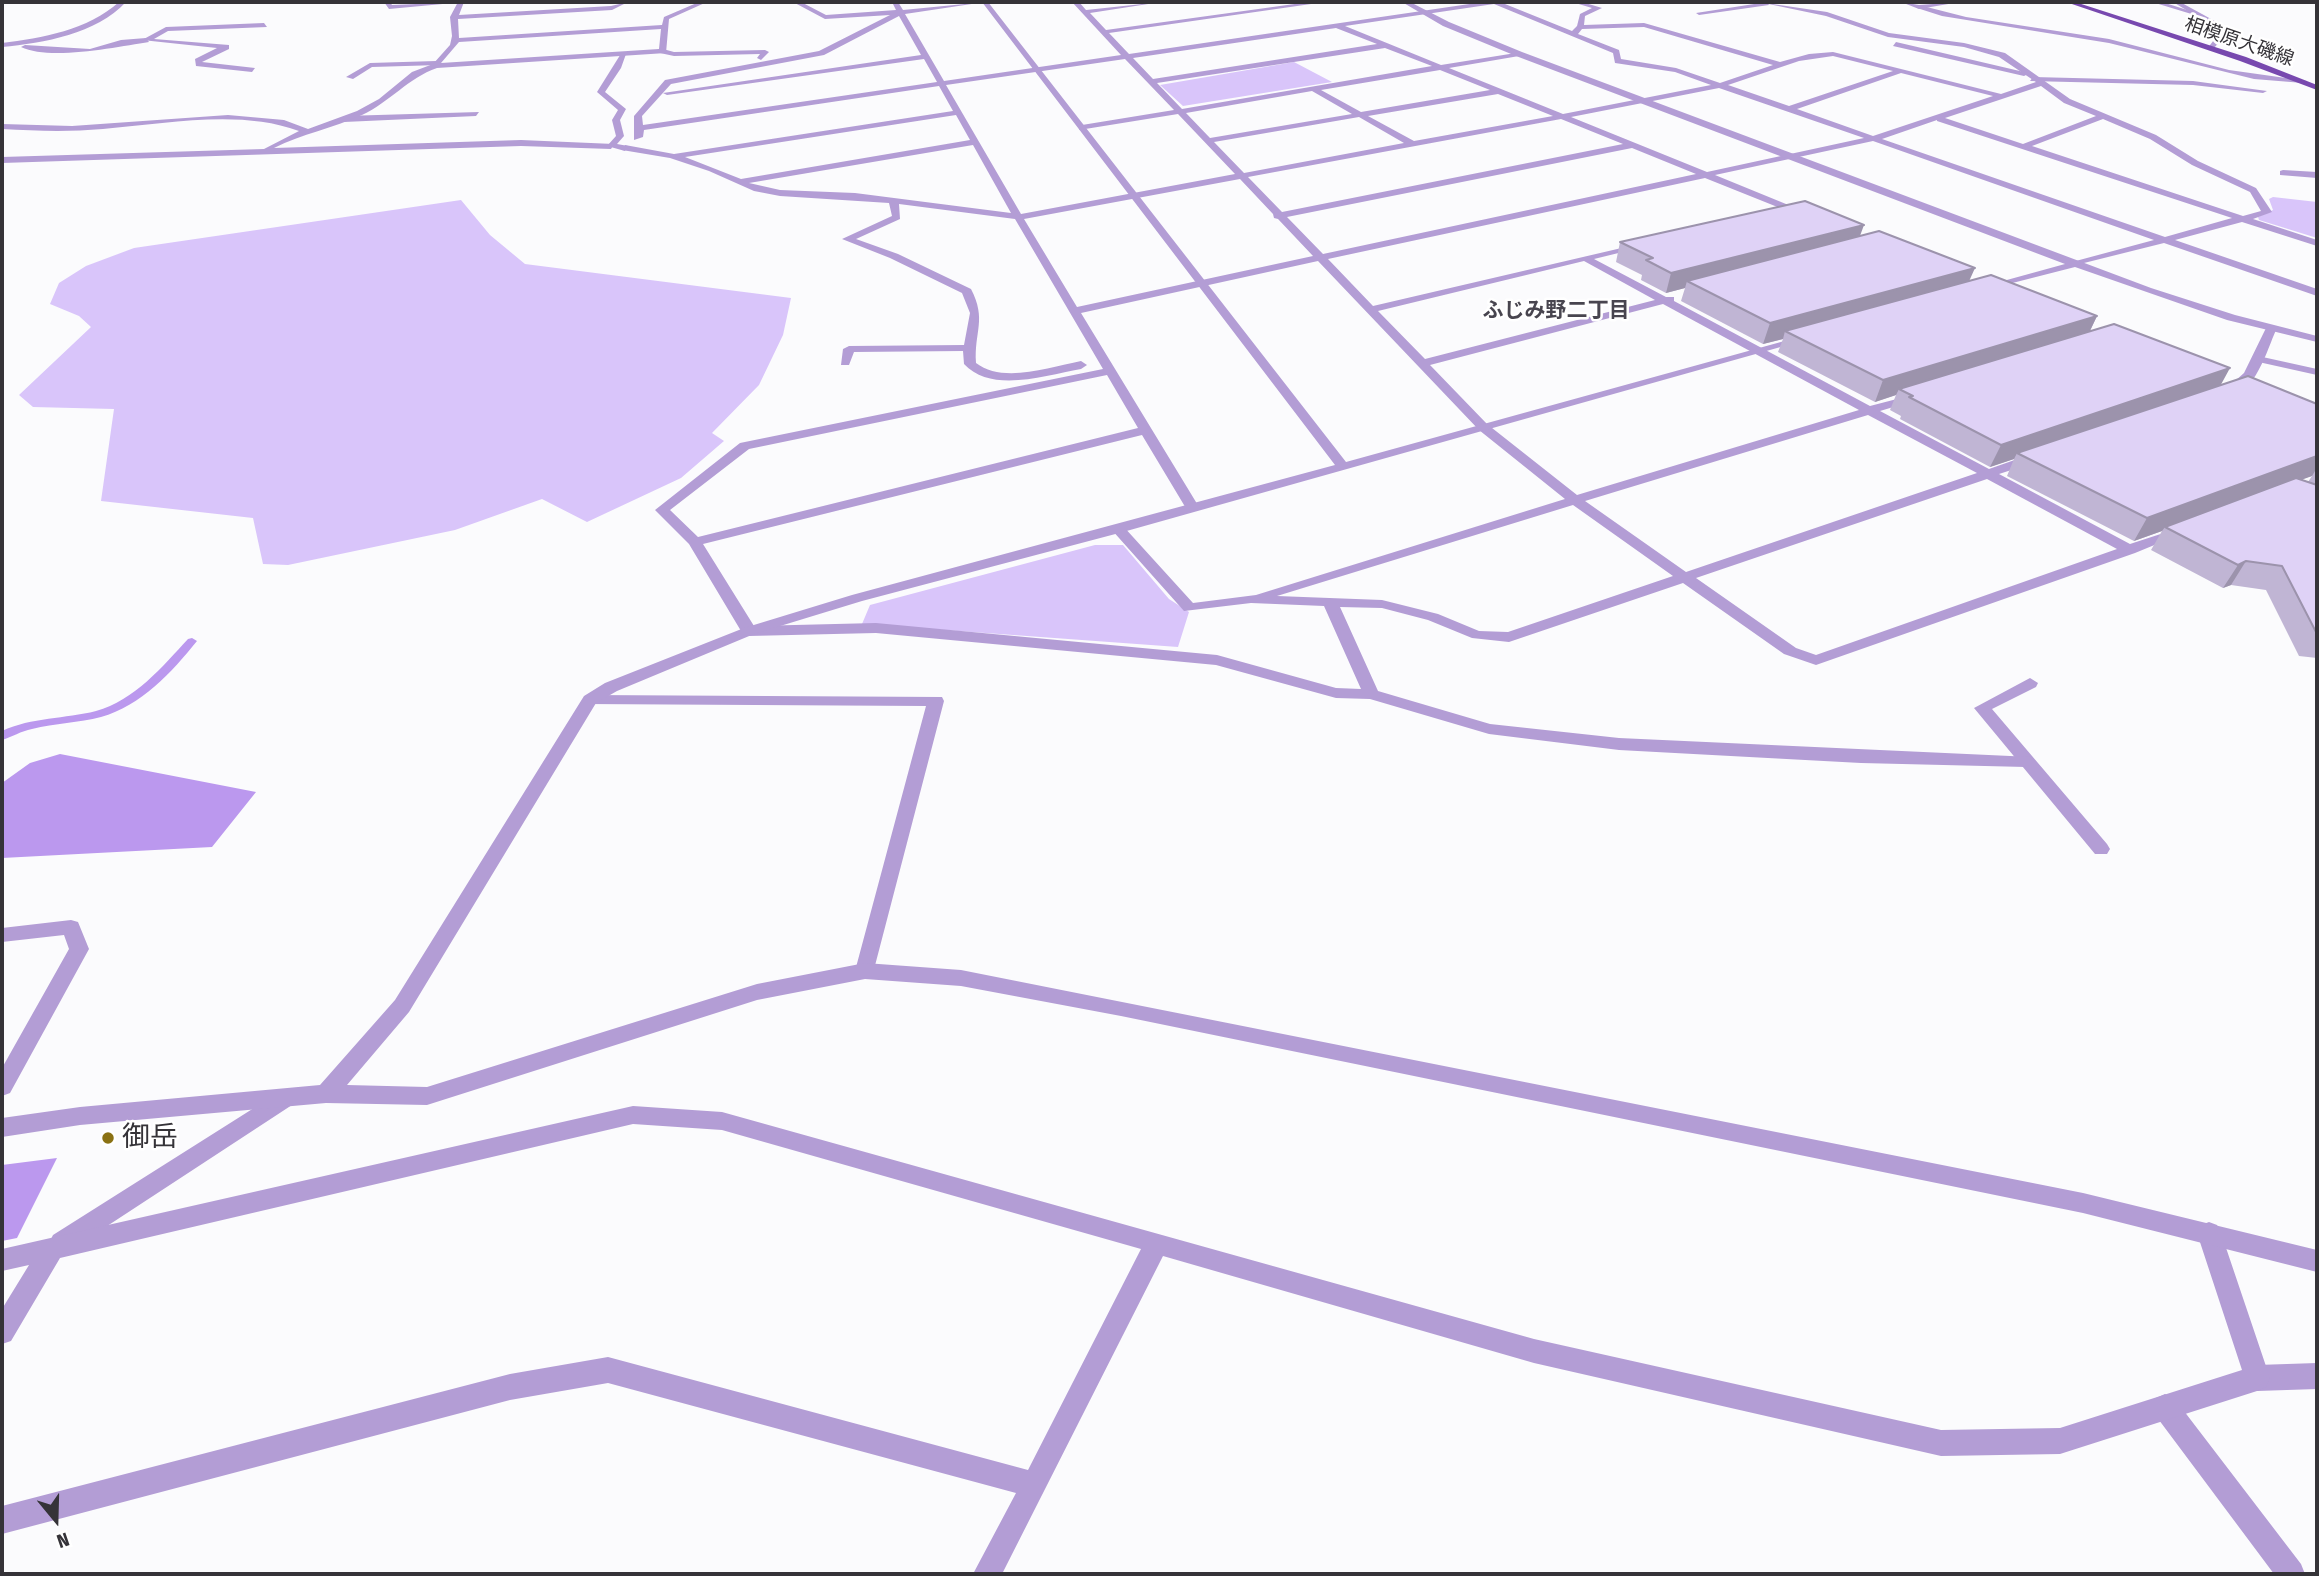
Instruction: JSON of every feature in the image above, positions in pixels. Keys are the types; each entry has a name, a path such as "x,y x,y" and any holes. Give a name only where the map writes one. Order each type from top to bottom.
{"main road":[{"name":"相模原大磯線","path":"2069,2 2210,47 2317,88"}],"street":[{"path":"2,45 18,44 97,20 117,11 123,2"},
{"path":"265,150 306,131 373,107 401,80 436,65 456,40 453,17 461,2"},
{"path":"386,5 461,2"},
{"path":"453,17 612,8 625,2"},
{"path":"678,2 701,3"},
{"path":"796,2 820,17 901,12 983,2 1342,466"},
{"path":"895,2 1018,217 1192,507"},
{"path":"1075,2 1240,178 1483,427 1576,501 1790,651 1816,660 2194,526"},
{"path":"1084,12 1158,2"},
{"path":"1104,32 1322,2"},
{"path":"1405,2 1519,54 2076,264 2193,306 2270,330 2317,340"},
{"path":"638,128 1495,2 1616,52 1618,61 1676,70 1719,84 2317,293"},
{"path":"1572,34 1580,27 1582,15 1599,8 1575,2"},
{"path":"1904,2 1942,14 2108,41 2171,59 2280,81 2303,81"},
{"path":"1919,6 1957,2"},
{"path":"2155,2 2200,15"},
{"path":"2176,2 2221,31 2221,36 2210,47"},
{"path":"663,51 666,18 701,3"},
{"path":"1699,13 1764,3 1827,14 1888,35 1984,49 2002,55 2024,74 2067,101 2152,137 2195,163 2253,190 2267,212 1987,288"},
{"path":"1714,4 1727,9"},
{"path":"625,148 640,135 638,117 668,82 821,53 901,12"},
{"path":"1336,24 1817,220"},
{"path":"152,29 264,25"},
{"path":"1580,27 1644,25 1779,64"},
{"path":"456,40 667,27"},
{"path":"146,40 166,29"},
{"path":"18,44 26,47 90,51 121,41 146,40 226,47 198,61 199,64 252,70"},
{"path":"1896,44 2024,74"},
{"path":"1150,82 1387,45"},
{"path":"350,77 370,65 436,65 663,51 674,54 765,52 761,58"},
{"path":"611,146 620,136 616,120 622,110 601,92 617,68 622,54"},
{"path":"1082,128 1519,54"},
{"path":"2,160 521,143 611,146 672,156 712,169 738,182 780,193 893,201 1018,217 1133,198 1646,101 1719,84 1819,54 1833,54 2001,96"},
{"path":"657,94 927,56"},
{"path":"1789,109 1901,71"},
{"path":"1074,311 1793,157 1940,119 2036,81 2122,81 2263,91"},
{"path":"2122,81 2136,90"},
{"path":"1314,89 1414,145"},
{"path":"1206,141 1499,91"},
{"path":"672,156 960,112"},
{"path":"344,119 476,114"},
{"path":"443,124 449,115"},
{"path":"2025,146 2103,116"},
{"path":"2,126 82,128 187,118 292,124 306,131"},
{"path":"1940,119 2317,243"},
{"path":"738,182 976,142"},
{"path":"1277,216 1633,145"},
{"path":"2283,173 2317,175"},
{"path":"893,201 897,216 847,239 898,255 927,274 967,291 975,313 969,348 970,364 984,375 1019,376 1108,366"},
{"path":"1767,216 1793,210"},
{"path":"1368,310 1650,243"},
{"path":"1585,258 2130,550"},
{"path":"1974,287 1987,288 2011,298"},
{"path":"1421,365 1678,297"},
{"path":"2210,399 2237,390 2258,359 2270,330"},
{"path":"326,1094 402,1006 590,701 611,687 749,631 857,598 1118,529 1813,336"},
{"path":"845,363 849,349 969,348"},
{"path":"2258,359 2317,372"},
{"path":"749,631 695,542 662,510 746,446 1108,366"},
{"path":"1118,529 1189,608 1251,599 1934,390"},
{"path":"695,542 1146,430"},
{"path":"1251,599 1382,604 1433,617 1478,635 1508,637 2052,452"},
{"path":"1330,602 1371,694"},
{"path":"749,631 876,628 1217,660 1336,692 1371,694 1489,729 1619,744 1861,757 2026,761"},
{"path":"2030,683 1982,708 2101,849"},
{"path":"590,701 936,701 865,971"},
{"path":"2,935 71,927 79,949 2,1087"},
{"path":"2,1128 80,1116 326,1094 428,1097 757,992 865,971 961,978 1107,1006 2070,1200 2317,1261"},
{"path":"2,1332 52,1249 284,1098"},
{"path":"2,1260 633,1115 722,1121 1534,1351 1941,1443 2060,1441 2257,1378 2317,1376"},
{"path":"2209,1233 2257,1378"},
{"path":"987,1574 1157,1243"},
{"path":"2,1520 510,1387 608,1370 1035,1485"},
{"path":"2165,1407 2291,1574"}],"shaded area":[{"path":"1294,62 1332,82 1183,106 1160,85"},
{"path":"2273,197 2317,202 2317,238 2259,220 2258,217 2273,210 2269,199"},
{"path":"461,200 490,235 525,264 791,298 783,335 759,385 712,433 724,441 681,478 587,522 542,499 455,530 288,565 263,564 253,518 101,501 114,409 33,407 19,395 91,327 79,316 50,304 59,283 86,266 134,248"},
{"path":"1095,545 1123,545 1169,599 1189,612 1178,647 862,624 870,605"},
{"path":"60,754 256,792 212,847 2,858 2,783 30,763"},
{"path":"57,1158 17,1238 2,1241 2,1165"}],"building":[{"path":"1805,201 1864,225 1671,273 1646,260 1653,258 1620,242"},
{"path":"1879,231 1975,268 1770,323 1687,281"},
{"path":"1991,275 2097,316 1883,380 1785,331"},
{"path":"2114,324 2230,368 2001,445 1909,397 1913,396 1899,389"},
{"path":"2248,376 2317,404 2317,456 2147,518 2017,453"},
{"path":"2296,478 2317,485 2317,632 2282,566 2246,561 2238,565 2165,527"}],"waterway":[{"path":"2,736 29,725 86,717 113,709 136,696 156,679 192,641"}],"place":[{"name":"御岳","path":"108,1138"}],"district":[{"name":"ふじみ野二丁目","path":"1556,311"}]}
